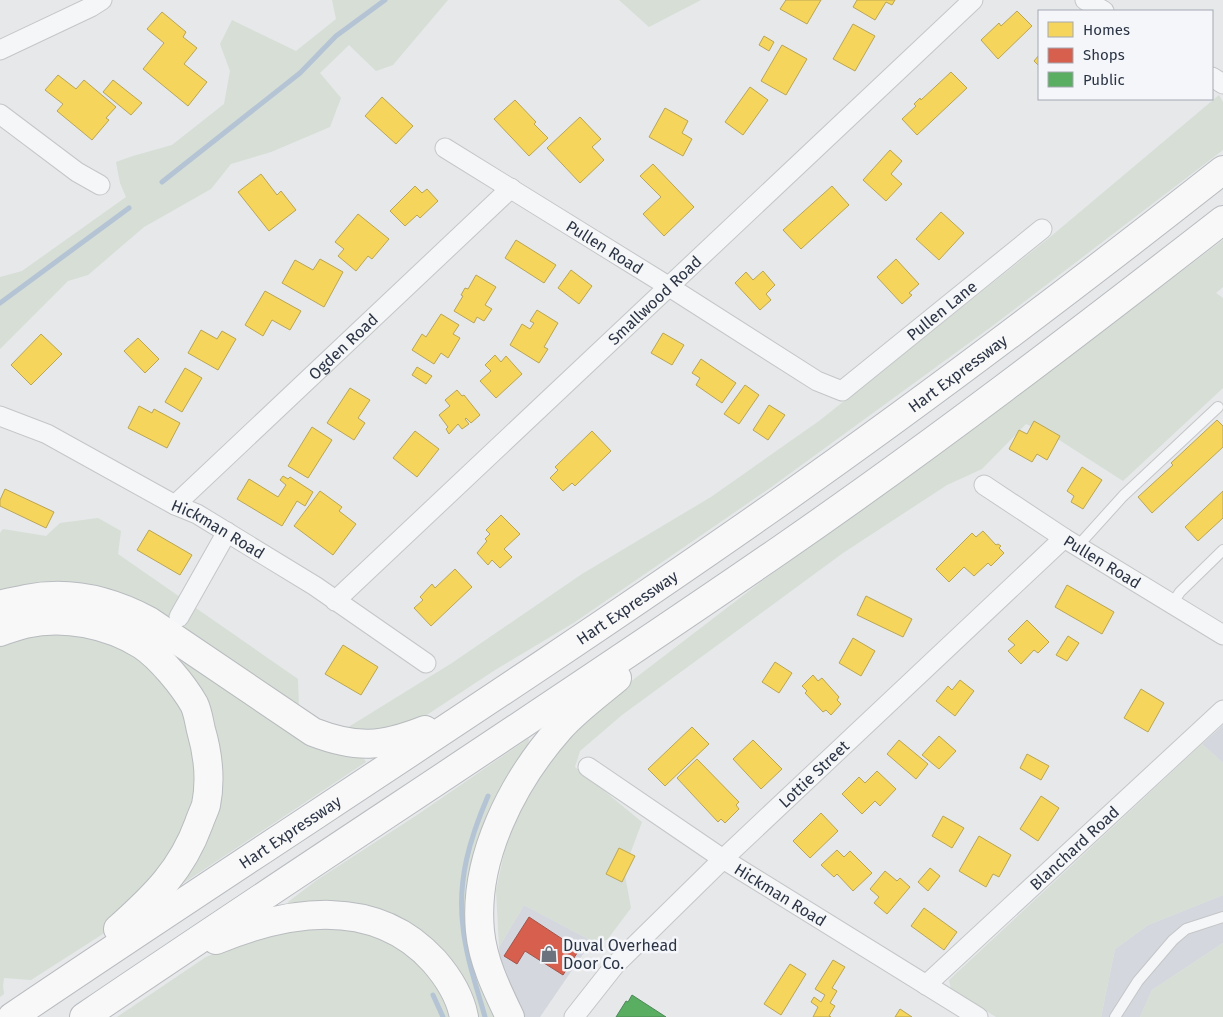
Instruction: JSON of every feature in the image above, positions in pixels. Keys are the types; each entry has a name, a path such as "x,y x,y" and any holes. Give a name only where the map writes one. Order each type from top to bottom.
{"highway":[{"name":"Hart Expressway","path":"12,1017 511,685 758,516 890,423 1048,306 1223,170"},
{"path":"84,1017 782,549 920,450 1223,220"},
{"path":"0,605 30,598 56,595 81,596 128,609 149,621 313,732 334,740 356,745 378,744 425,730 511,685"},
{"path":"510,1017 493,981 480,931 484,876 492,843 503,816 536,758 561,727 713,595"},
{"path":"0,632 25,624 50,621 79,622 111,630 143,646 171,672 195,706 205,741 209,771 206,805 192,843 169,879 145,905 42,997"},
{"path":"168,960 230,934 270,922 302,916 332,914 367,919 397,931 422,948 445,974 462,1004 464,1017"}],"street":[{"path":"0,50 102,0"},
{"name":"Smallwood Road","path":"335,601 973,0"},
{"path":"1085,0 1102,10"},
{"path":"0,114 77,172 100,185"},
{"name":"Pullen Road","path":"445,148 817,381 842,391"},
{"name":"Ogden Road","path":"175,505 511,188"},
{"name":"Pullen Lane","path":"842,391 1042,230"},
{"name":"Hickman Road","path":"0,416 47,434 175,505 197,514 315,586 426,662"},
{"name":"Pullen Road","path":"984,485 1070,542 1223,635"},
{"path":"178,617 227,532"},
{"name":"Lottie Street","path":"574,1017 615,965 722,858 1070,542"},
{"name":"Blanchard Road","path":"926,985 1223,710"},
{"name":"Hickman Road","path":"588,767 722,858 978,1017"}],"lane":[{"path":"1070,542 1123,496 1218,407"},
{"path":"1172,604 1180,592 1223,550"},
{"path":"1115,1017 1138,981 1172,940 1186,929 1223,917"}],"shaded area":[{"path":"332,0 448,0 393,65 376,71 349,45 320,73 341,98 330,127 271,152 231,164 211,189 144,227 88,275 68,281 0,349 0,277 22,271 126,197 120,183 116,162 172,145 224,104 230,71 220,44 232,20 296,51 336,19"},
{"path":"619,0 701,0 649,27"},
{"path":"1219,95 1223,102 1223,150 991,327 770,488 575,622 495,670 413,724 387,734 342,731 452,663 582,574 711,497 819,421 1049,238"},
{"path":"1223,240 1223,287 1216,293 1223,298 1223,388 1123,481 1053,436 1026,424 982,469 947,485 843,553 622,715 580,751 575,767 642,822 624,870 631,908 607,940 592,941 524,905 499,947 496,890 505,849 521,807 562,744 608,699 770,575 953,444"},
{"path":"98,518 121,531 118,554 298,679 299,709 169,621 0,593 0,533 3,529 46,536 60,523"},
{"path":"88,632 138,653 182,699 200,776 185,841 106,932 31,980 4,978 4,994 0,997 0,640 7,636"},
{"path":"170,643 323,750 346,756 362,756 366,762 182,884 176,879 216,784 162,652"},
{"path":"1223,725 1223,763 1202,744"},
{"path":"529,738 528,746 513,773 479,855 503,1017 472,1017 444,957 291,909 288,902 317,880 417,815"},
{"path":"1202,744 1223,763 1223,895 1148,925 1115,949 1101,1017 996,1017 951,989 949,980"},
{"path":"1223,895 1223,943 1152,990 1140,1017 1101,1017 1115,949 1148,925"},
{"path":"524,905 592,941 540,1017 525,1017 514,1004 502,976 499,947"},
{"path":"325,920 410,947 457,1017 117,1017 206,957 229,947"},
{"path":"1223,943 1223,1017 1140,1017 1152,990"}],"building: Homes":[{"path":"786,0 821,0 807,24 780,9"},
{"path":"857,0 895,0 892,5 886,2 875,20 853,7"},
{"path":"1017,11 1032,26 998,59 981,40 999,23 1001,26"},
{"path":"162,12 186,32 183,37 197,48 184,64 207,82 188,106 143,69 164,43 147,29"},
{"path":"853,24 875,36 855,71 833,59"},
{"path":"764,36 774,42 769,51 759,45"},
{"path":"782,45 807,59 786,95 761,81"},
{"path":"1038,56 1038,65 1034,61"},
{"path":"951,72 967,88 917,135 902,119 916,106 914,104 920,98 921,100"},
{"path":"58,75 76,89 84,80 116,107 106,118 109,120 92,140 57,111 63,104 45,90"},
{"path":"113,80 142,103 131,115 103,92"},
{"path":"750,87 768,100 743,135 725,122"},
{"path":"382,97 413,126 396,144 365,116"},
{"path":"515,100 548,138 529,156 494,119"},
{"path":"665,108 688,121 682,133 692,139 683,156 649,137"},
{"path":"580,117 601,139 592,147 604,160 580,183 547,148"},
{"path":"890,150 902,161 891,174 902,184 886,201 863,180"},
{"path":"653,164 694,207 664,236 643,214 661,197 640,176"},
{"path":"261,174 277,195 281,191 296,210 269,231 238,192"},
{"path":"415,186 422,193 427,189 438,201 420,218 417,215 405,226 390,211"},
{"path":"832,186 849,205 801,249 783,230"},
{"path":"941,212 964,233 939,260 916,239"},
{"path":"358,214 389,239 372,259 368,256 356,271 338,256 344,249 335,242"},
{"path":"516,240 556,265 544,283 505,258"},
{"path":"320,259 343,272 324,307 282,283 295,260 313,270"},
{"path":"896,259 919,284 909,293 912,295 902,304 877,277"},
{"path":"571,270 592,286 579,304 558,288"},
{"path":"763,271 775,285 766,294 771,300 760,310 735,283 746,272 753,280"},
{"path":"476,275 496,287 485,305 492,309 484,321 477,317 474,323 454,311 463,296 461,295 465,288 468,289"},
{"path":"265,291 301,311 290,330 272,320 263,336 245,325"},
{"path":"537,310 558,323 544,347 548,349 539,363 510,345 522,324 530,329 534,323 530,321"},
{"path":"441,314 459,325 453,334 460,338 448,358 441,353 434,364 412,350 422,334 426,337"},
{"path":"201,330 217,339 222,331 236,339 218,370 188,353"},
{"path":"663,333 684,345 672,365 651,353"},
{"path":"41,334 62,354 31,385 11,365"},
{"path":"138,338 159,359 145,373 124,351"},
{"path":"495,355 501,362 506,356 522,374 496,398 480,381 491,371 485,365"},
{"path":"701,359 736,383 722,403 696,385 700,378 692,373"},
{"path":"417,367 432,376 426,384 412,375"},
{"path":"185,368 202,378 182,412 165,402"},
{"path":"745,385 759,395 739,424 724,414"},
{"path":"350,388 370,400 358,418 365,423 354,440 327,423"},
{"path":"457,390 462,396 464,395 480,415 471,423 466,418 469,424 462,429 458,424 449,434 446,429 448,427 439,415 450,406 445,400"},
{"path":"769,405 785,415 768,440 753,430"},
{"path":"139,406 152,413 154,409 180,423 167,448 128,428"},
{"path":"1217,420 1223,426 1223,447 1152,513 1138,497 1173,465 1171,463"},
{"path":"1034,421 1060,436 1047,460 1037,454 1032,462 1009,449 1019,430 1027,434"},
{"path":"312,427 332,440 308,478 288,466"},
{"path":"415,431 439,449 417,477 393,458"},
{"path":"592,431 611,451 575,486 572,483 563,491 550,478 558,470 555,467"},
{"path":"1082,467 1102,480 1083,509 1071,502 1074,496 1067,491"},
{"path":"283,476 288,479 290,477 313,492 305,506 297,501 282,526 237,499 249,479 278,497 286,485 280,480"},
{"path":"5,489 54,512 46,528 0,506 0,500"},
{"path":"320,491 342,507 339,511 356,524 333,555 294,526"},
{"path":"1223,491 1223,518 1198,541 1185,527"},
{"path":"501,515 520,534 504,549 512,557 500,568 492,560 488,565 477,553 490,534 486,530"},
{"path":"149,530 192,555 180,575 137,550"},
{"path":"983,531 996,545 1001,546 999,548 1004,553 991,566 988,563 974,576 964,567 949,582 936,569 972,533 976,537"},
{"path":"455,569 472,587 431,626 414,608 423,600 420,597 432,584 435,588"},
{"path":"1067,585 1114,612 1102,634 1055,607"},
{"path":"866,596 912,619 903,637 857,615"},
{"path":"1027,620 1049,642 1038,653 1034,650 1021,664 1008,651 1015,645 1008,639"},
{"path":"1068,636 1079,643 1067,661 1056,655"},
{"path":"853,638 875,651 861,676 839,663"},
{"path":"343,645 378,667 361,695 325,674"},
{"path":"775,662 792,673 779,693 762,682"},
{"path":"813,675 818,681 822,678 839,697 837,700 841,704 831,715 826,710 823,712 805,693 807,691 802,686"},
{"path":"960,680 974,691 955,716 936,701 948,686 952,690"},
{"path":"1141,689 1164,703 1148,732 1124,718"},
{"path":"692,727 709,744 665,786 648,769"},
{"path":"939,736 956,751 939,769 922,755"},
{"path":"753,740 782,769 761,789 733,759"},
{"path":"899,740 928,764 916,779 887,754"},
{"path":"1027,754 1049,766 1041,780 1020,768"},
{"path":"697,759 739,802 736,805 739,809 725,823 721,819 718,822 677,778"},
{"path":"877,771 896,789 880,806 875,801 862,814 842,794 859,777 865,783"},
{"path":"1041,796 1059,808 1038,841 1020,829"},
{"path":"821,813 838,831 810,858 793,841"},
{"path":"943,816 964,828 952,848 932,836"},
{"path":"979,836 1011,855 999,877 993,874 986,887 959,871"},
{"path":"619,848 635,856 622,882 606,874"},
{"path":"837,850 844,857 850,851 872,873 853,891 837,874 834,877 821,865"},
{"path":"930,868 940,876 928,891 918,882"},
{"path":"885,871 897,881 900,878 910,887 887,914 874,903 879,897 870,889"},
{"path":"924,908 957,932 944,950 911,926"},
{"path":"833,960 845,967 832,988 837,991 830,1003 835,1006 829,1016 831,1017 813,1017 818,1007 811,1002 814,997 821,1002 825,995 815,989"},
{"path":"790,964 806,974 781,1015 764,1004"},
{"path":"900,1009 912,1017 895,1017"}],"building: Shops":[{"path":"529,917 579,950 563,975 525,951 517,964 504,956"}],"building: Public":[{"path":"632,995 666,1017 616,1017"}],"waterway":[{"path":"162,182 300,73 336,36 385,0"},
{"path":"0,303 129,208"},
{"path":"485,1017 467,950 463,927 462,893 471,844 488,796"},
{"path":"433,995 443,1017"}],"place":[{"name":"Duval Overhead Door Co.","path":"549,954"}]}
